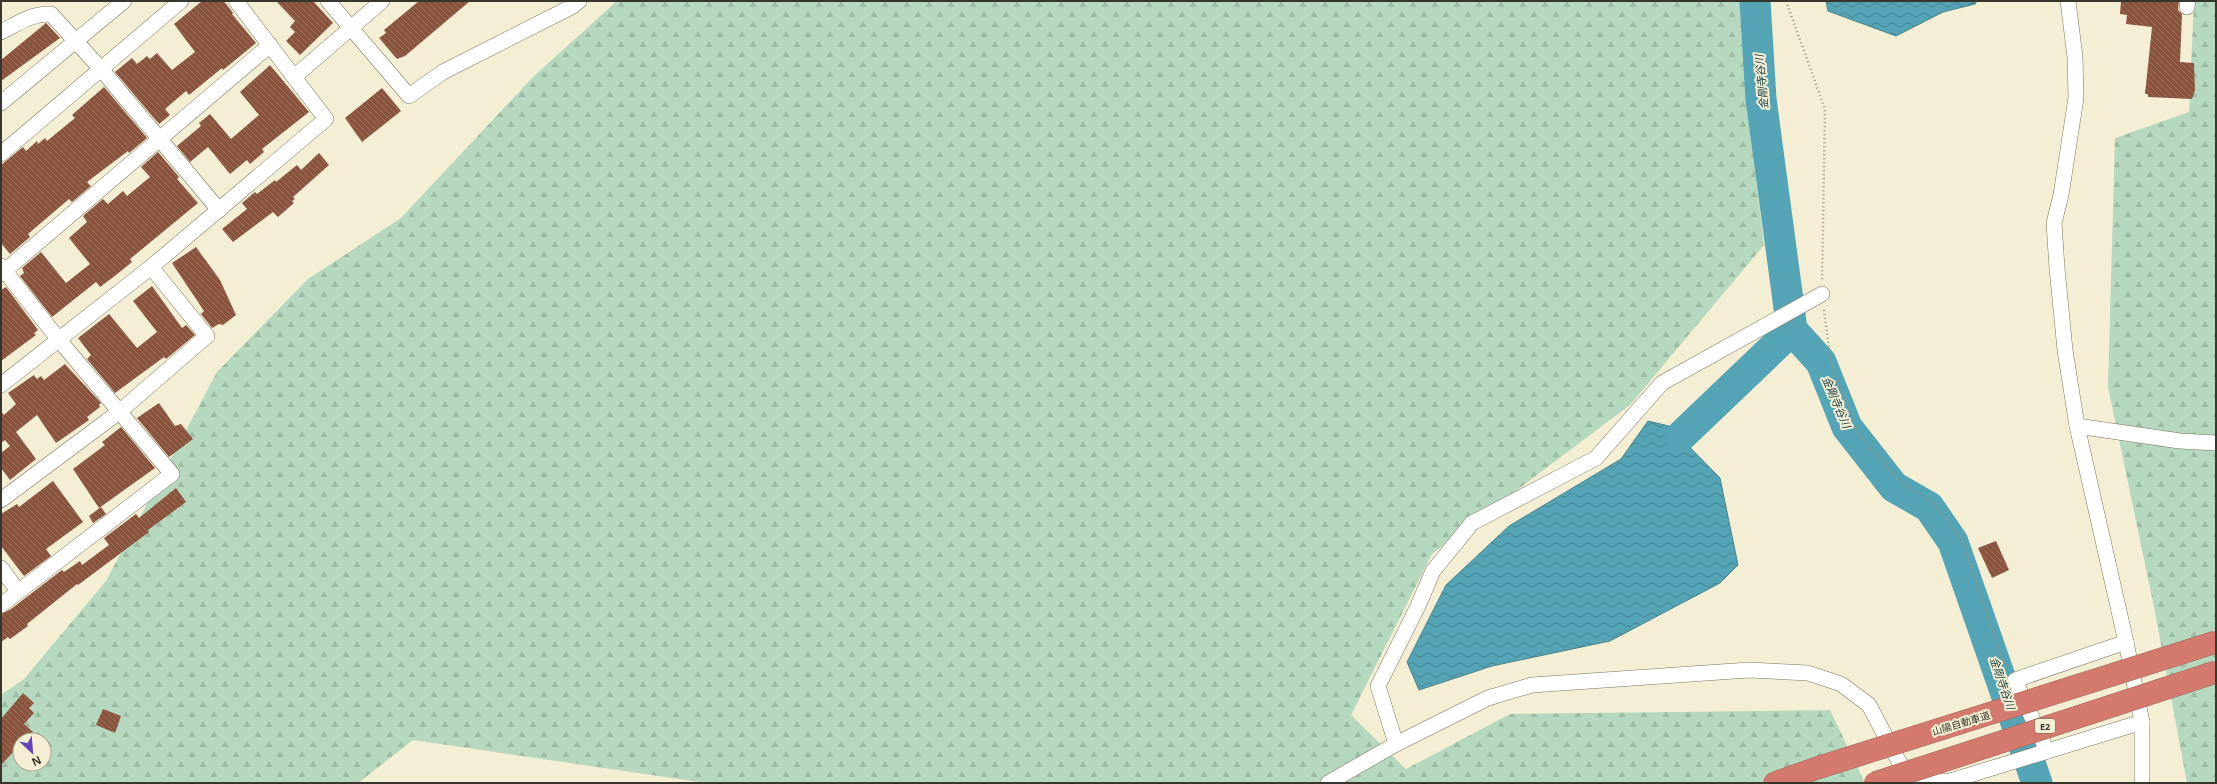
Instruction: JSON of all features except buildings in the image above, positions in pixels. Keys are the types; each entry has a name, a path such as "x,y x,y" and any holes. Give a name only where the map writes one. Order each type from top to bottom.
{"highway":[{"name":"山陽自動車道","path":"1775,783 1817,768 2216,642"},
{"name":"E2","path":"1875,783 2216,672"}],"street":[{"path":"1,103 124,1"},
{"path":"1,154 181,1"},
{"path":"1,385 151,267 326,119 236,1"},
{"path":"328,1 409,96 443,72 574,3"},
{"path":"294,77 382,1"},
{"path":"2068,1 2075,57 2076,98 2061,195 2054,223 2065,350 2077,426 2126,642 2142,722 2142,783"},
{"path":"1,32 31,16 41,13 51,14 101,69 219,210"},
{"path":"1,605 172,474 2,270 160,140 270,45"},
{"path":"1,500 119,412 207,336 151,267"},
{"path":"1396,744 1378,686 1418,606 1433,571 1472,523 1596,458 1662,383 1822,294"},
{"path":"2077,426 2180,441 2216,443"},
{"path":"1,568 18,591"},
{"path":"2047,751 2015,680 2126,642"},
{"path":"1328,783 1396,744 1488,698 1532,685 1749,670 1808,673 1841,684 1869,705 1900,764 1923,779 1947,782 2142,722"}],"path":[{"path":"1786,1 1825,109 1822,294 1831,362 1857,432 1900,481 1931,501 1962,539 2001,656 2015,680"}],"green space":[{"path":"617,1 1741,1 1748,116 1764,245 1630,405 1432,554 1351,715 1406,769 1510,714 1830,710 1865,783 706,783 413,740 358,783 1,783 1,695 24,679 106,581 217,372 308,279 401,218 533,77"},
{"path":"2194,1 2216,1 2216,783 2187,783 2154,607 2108,387 2115,138 2189,112"}],"water":[{"path":"1826,1 1977,1 1975,4 1943,12 1896,36 1828,11"},
{"path":"1648,421 1669,426 1720,478 1738,565 1720,583 1610,641 1492,666 1419,690 1407,662 1446,585 1509,526 1621,459"}],"waterway":[{"name":"金剛寺谷川","path":"1755,1 1761,99 1792,330 1821,362 1847,427 1894,487 1929,507 1953,542 2037,783"},
{"path":"1680,437 1792,330"}]}
